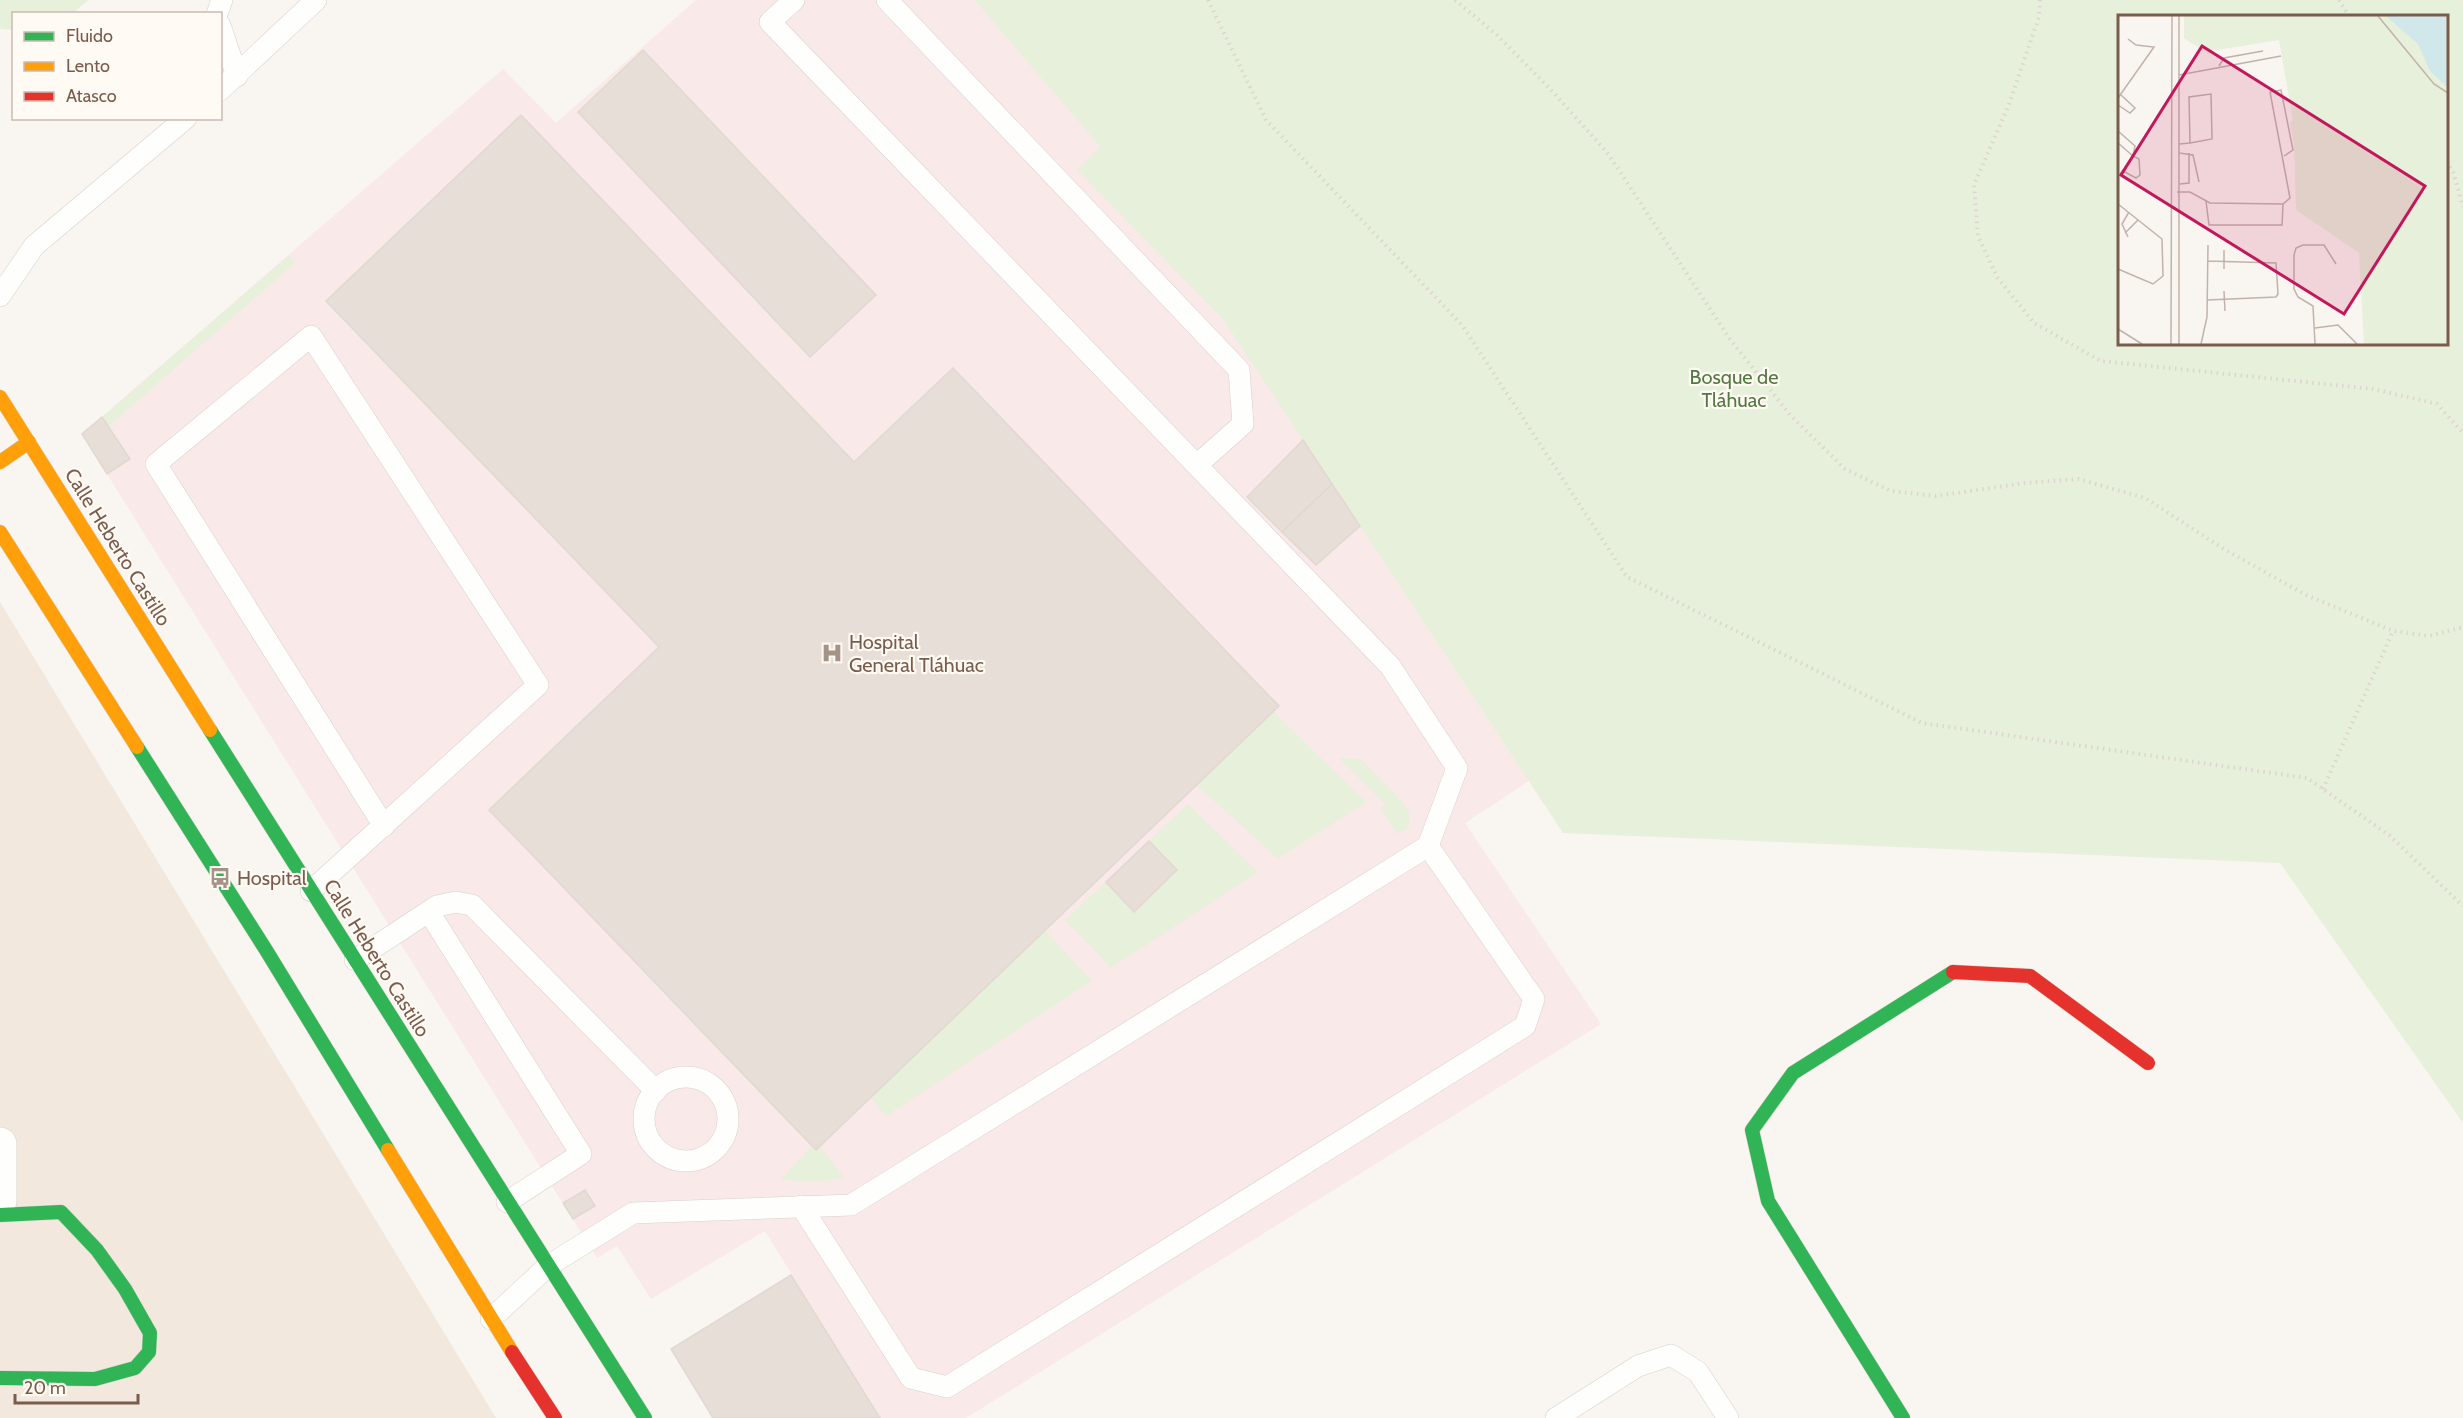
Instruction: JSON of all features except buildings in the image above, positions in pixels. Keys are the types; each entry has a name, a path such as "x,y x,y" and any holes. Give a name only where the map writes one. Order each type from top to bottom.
{"main road":[{"name":"Calle Heberto Castillo","path":"0,397 645,1418"},
{"path":"0,462 29,442"},
{"path":"0,532 266,950 491,1319 555,1418"},
{"path":"1903,1418 1768,1201 1752,1130 1793,1073 1955,970 2030,976 2148,1063"},
{"path":"0,1215 61,1212 97,1250 125,1289 150,1333 149,1352 135,1368 95,1379 0,1378"}],"street":[{"path":"0,1144 0,1201"}],"lane":[{"path":"229,83 316,0"},
{"path":"491,1319 548,1266 633,1213 851,1205 1428,846 1456,768 1390,666 770,22 794,0"},
{"path":"887,0 1239,370 1243,424 1198,464"},
{"path":"222,38 229,83"},
{"path":"0,296 34,246 184,120"},
{"path":"311,891 384,826 538,685 311,336 156,464 384,826"},
{"path":"801,1206 911,1378 947,1387 1525,1026 1533,999 1428,846"},
{"path":"355,960 437,906 456,902 472,905 656,1091"},
{"path":"429,912 581,1154 507,1202"},
{"path":"687,1077 701,1079 714,1087 723,1098 728,1111 726,1132 716,1149 705,1157 692,1161 678,1161 655,1148 644,1124 645,1111 656,1091 672,1079 687,1077"},
{"path":"1556,1418 1638,1366 1671,1355 1698,1372 1728,1418"}],"path":[{"path":"1208,0 1266,120 1462,325 1627,577 1922,723 2307,778 2389,836 2463,906"},
{"path":"1455,0 1497,35 1554,93 1609,155 1729,338 1791,416 1845,469 1891,491 1936,496 2025,483 2078,479 2145,498 2224,549 2306,596 2393,631 2429,636 2463,627"},
{"path":"2040,0 2038,17 2008,107 1974,185 1978,236 1997,277 2034,323 2101,361 2373,389 2437,404 2463,434"},
{"path":"2339,0 2348,15"},
{"path":"2448,165 2453,172 2463,207"},
{"path":"2323,789 2393,631"}],"shaded area":[{"name":"Hospital General Tláhuac","path":"696,0 974,0 1137,190 1529,781 1465,823 1601,1024 966,1418 880,1418 765,1231 651,1299 617,1246 597,1258 82,434 503,69 556,123"},
{"path":"0,602 496,1418 0,1418"}],"green space":[{"path":"0,0 88,0 74,12 12,12 12,30 0,29"},
{"name":"Bosque de Tláhuac","path":"974,0 2463,0 2463,1123 2280,863 1563,833 1222,318 1077,170 1100,147"},
{"path":"289,255 295,263 108,427 102,417"},
{"path":"1273,711 1366,802 1278,859 1196,785"},
{"path":"1339,758 1361,759 1397,796 1409,812 1409,827 1397,834 1380,808 1386,805"},
{"path":"1188,804 1258,872 1111,968 1065,920 1106,882 1135,912 1177,871 1149,841"},
{"path":"1045,930 1092,981 886,1116 870,1097"},
{"path":"812,1146 816,1150 819,1146 844,1177 822,1182 780,1180"}],"traffic: fast":[{"path":"210,730 645,1418"},
{"path":"137,747 266,950 388,1150"},
{"path":"1903,1418 1768,1201 1752,1130 1793,1073 1953,972"},
{"path":"0,1215 61,1212 97,1250 125,1289 150,1333 149,1352 135,1368 95,1379 0,1378"}],"traffic: slow":[{"path":"0,397 210,730"},
{"path":"0,462 29,442"},
{"path":"0,532 137,747"},
{"path":"388,1150 512,1352"}],"traffic: jam":[{"path":"1953,972 2030,976 2148,1063"},
{"path":"512,1352 555,1418"}],"place":[{"name":"Hospital General Tláhuac","path":"832,653"},
{"name":"Hospital","path":"220,878"}]}
